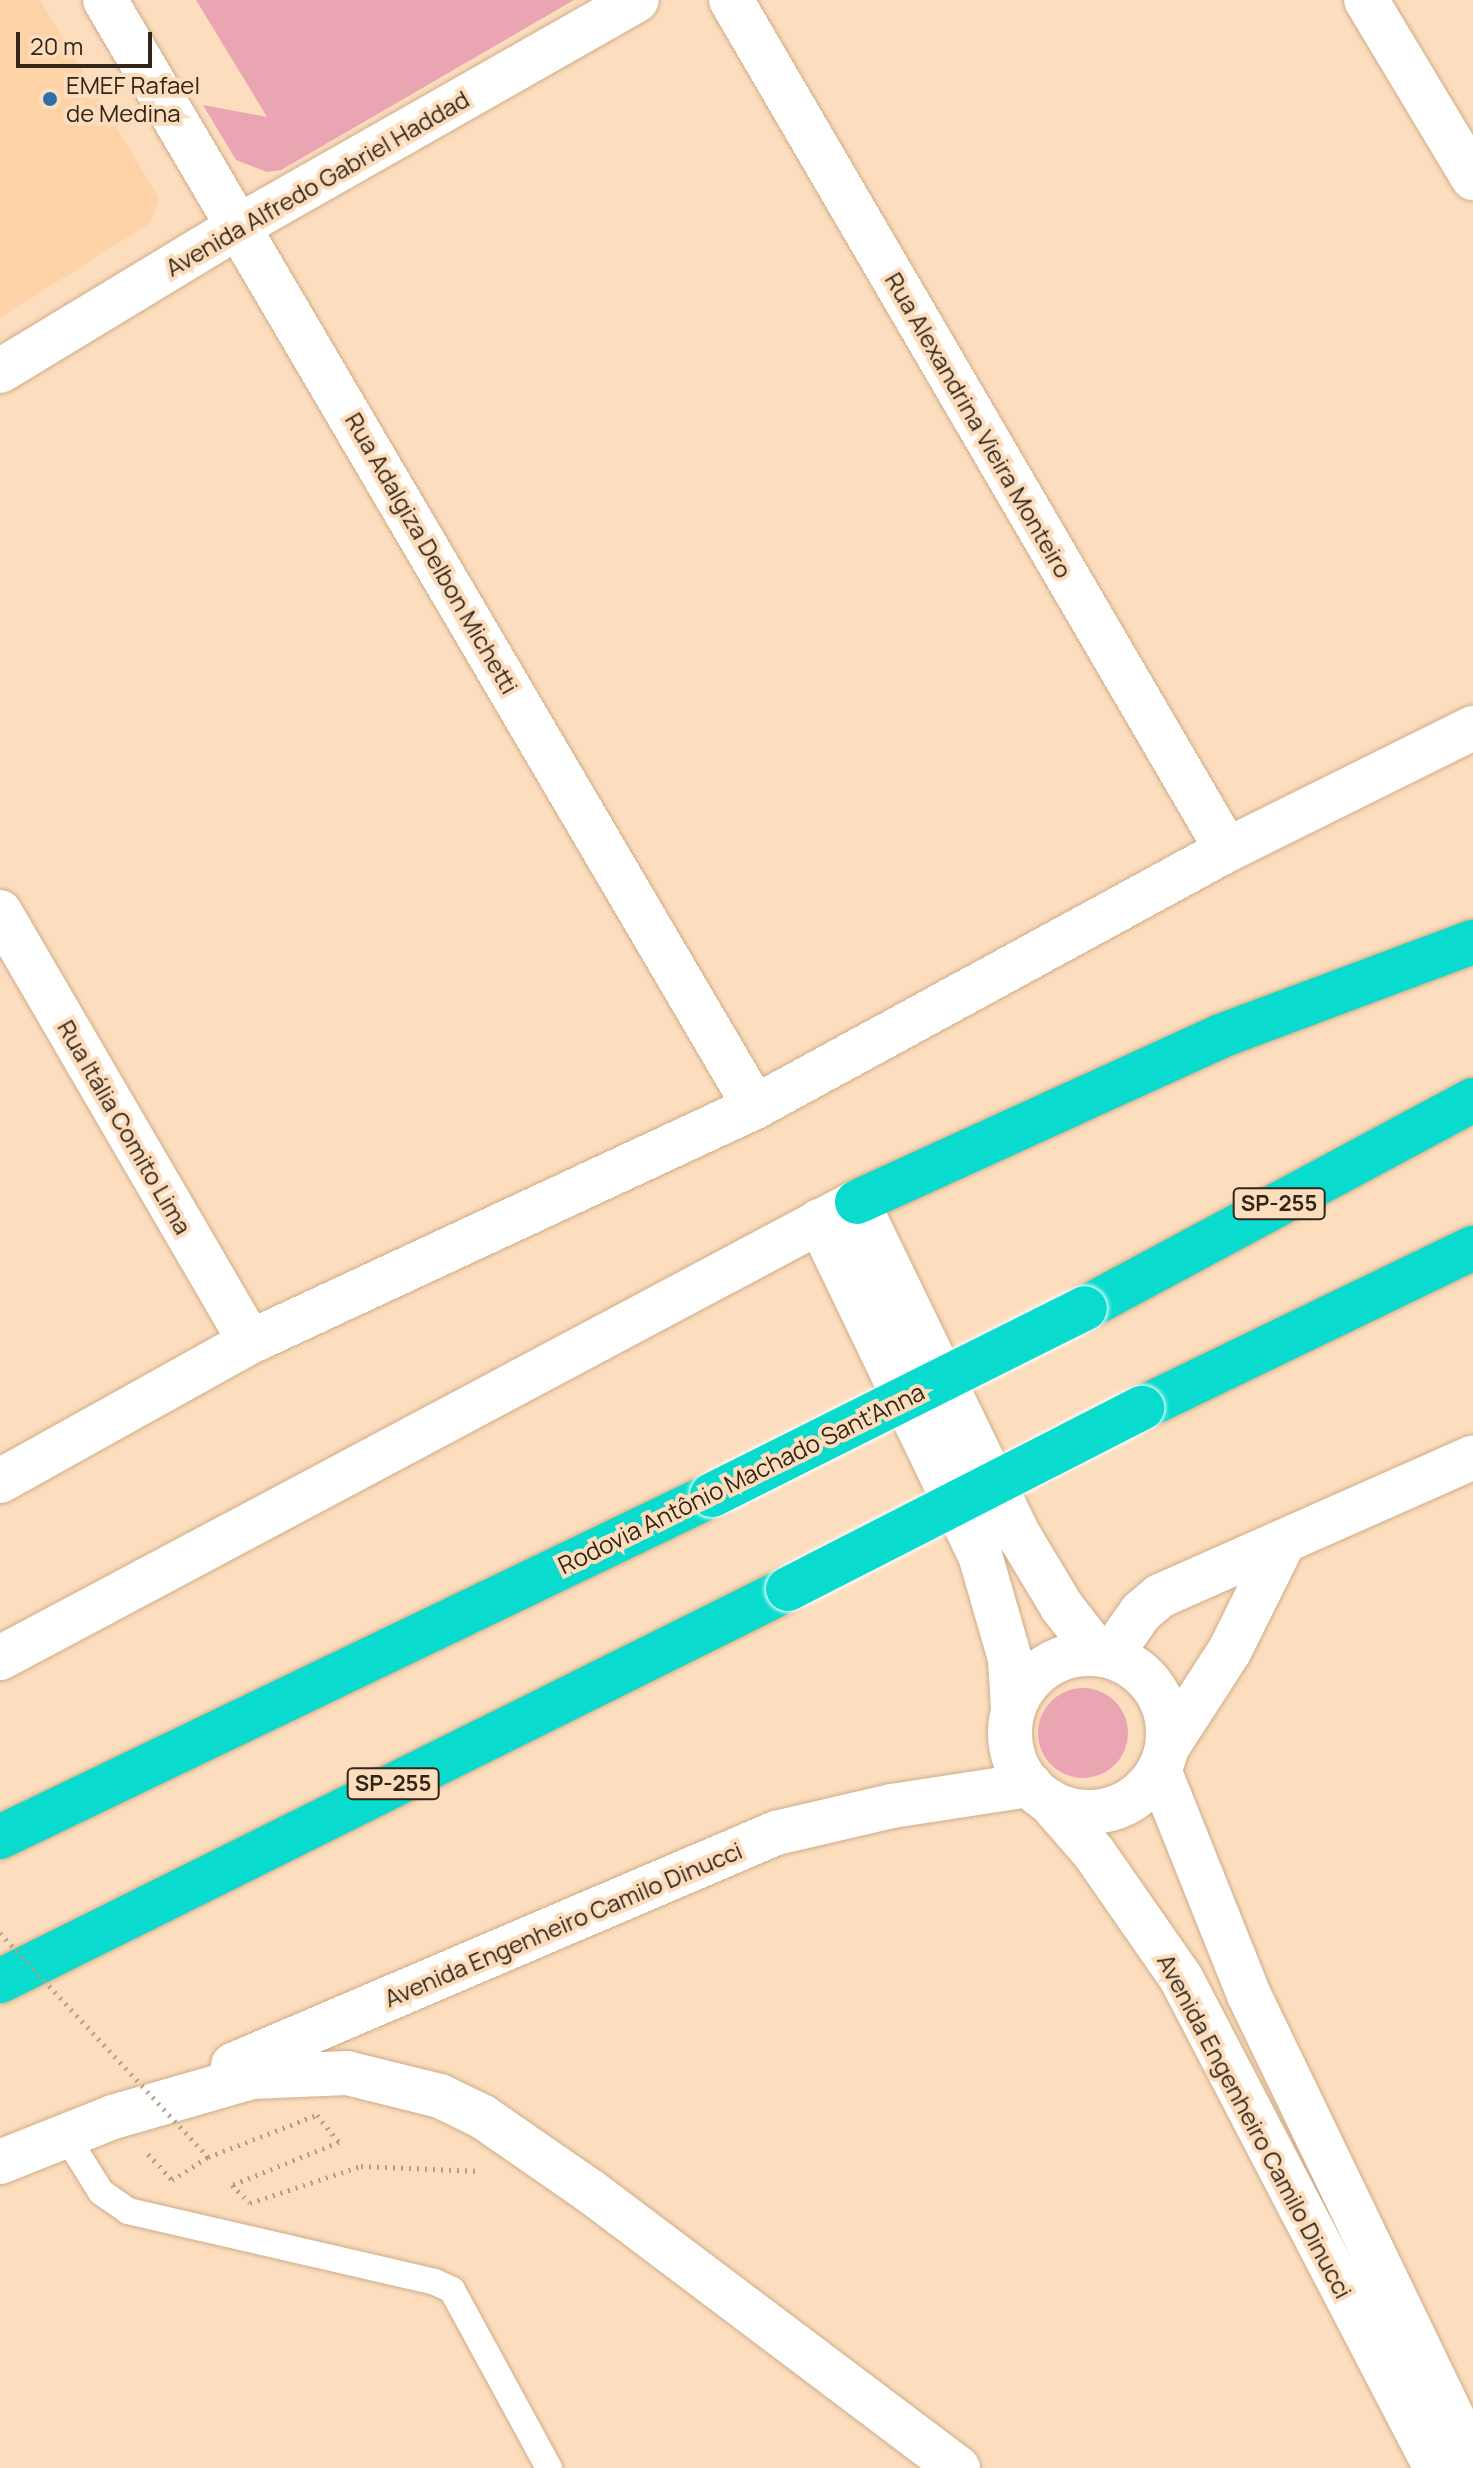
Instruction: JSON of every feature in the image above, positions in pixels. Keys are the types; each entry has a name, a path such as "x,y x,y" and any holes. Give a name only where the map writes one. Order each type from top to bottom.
{"highway":[{"path":"838,1211 1221,1036 1473,942"},
{"name":"Rodovia Antônio Machado Sant'Anna","path":"0,1837 712,1495 1085,1308 1473,1100"},
{"name":"SP-255","path":"0,1981 788,1589 1142,1408 1473,1248"}],"street":[{"name":"Rua Adalgiza Delbon Michetti","path":"105,0 241,225 755,1107"},
{"name":"Avenida Alfredo Gabriel Haddad","path":"0,371 241,225 637,0"},
{"name":"Rua Alexandrina Vieira Monteiro","path":"731,0 1227,850"},
{"path":"1366,0 1473,178"},
{"path":"0,1481 250,1342 755,1107 1227,850 1473,728"},
{"name":"Rua Itália Comito Lima","path":"0,912 250,1342"},
{"path":"0,1658 47,1638 838,1211"},
{"path":"838,1211 1020,1537 1062,1607 1104,1655"},
{"path":"838,1211 980,1555 1010,1659 1013,1709 1010,1735 1016,1761 1039,1793 1086,1811 1123,1805 1144,1790 1230,1650 1283,1543"},
{"path":"1104,1655 1141,1612 1160,1596 1473,1457"},
{"path":"0,1636 47,1638"},
{"path":"1013,1709 1026,1684 1045,1666 1070,1655 1104,1655 1136,1669 1157,1689 1168,1717 1164,1758"},
{"name":"Avenida Engenheiro Camilo Dinucci","path":"1164,1758 1249,1995 1473,2460"},
{"name":"Avenida Engenheiro Camilo Dinucci","path":"0,2162 113,2117 776,1833 892,1806 1039,1793 1094,1853 1181,1978 1436,2468"},
{"name":"Avenida Engenheiro Camilo Dinucci","path":"113,2117 252,2077 299,2072 395,2081 440,2096 483,2117 590,2191 958,2468"}],"lane":[{"path":"66,2136 101,2192 128,2211 435,2282 452,2290 549,2468"}],"path":[{"path":"0,1933 208,2157"},
{"path":"172,2180 208,2157 317,2115 339,2142 232,2185 250,2203 361,2166 491,2173"}],"shaded area":[{"name":"EMEF Rafael de Medina","path":"0,0 40,0 159,198 150,223 0,318"},
{"path":"196,0 574,0 281,170 267,172 236,160 203,105 267,117"},
{"path":"1083,1688 1100,1691 1115,1701 1125,1716 1128,1733 1125,1750 1115,1765 1100,1775 1083,1778 1066,1775 1051,1765 1041,1750 1038,1733 1041,1716 1051,1701 1066,1691"}],"place":[{"name":"EMEF Rafael de Medina","path":"50,99"}]}
